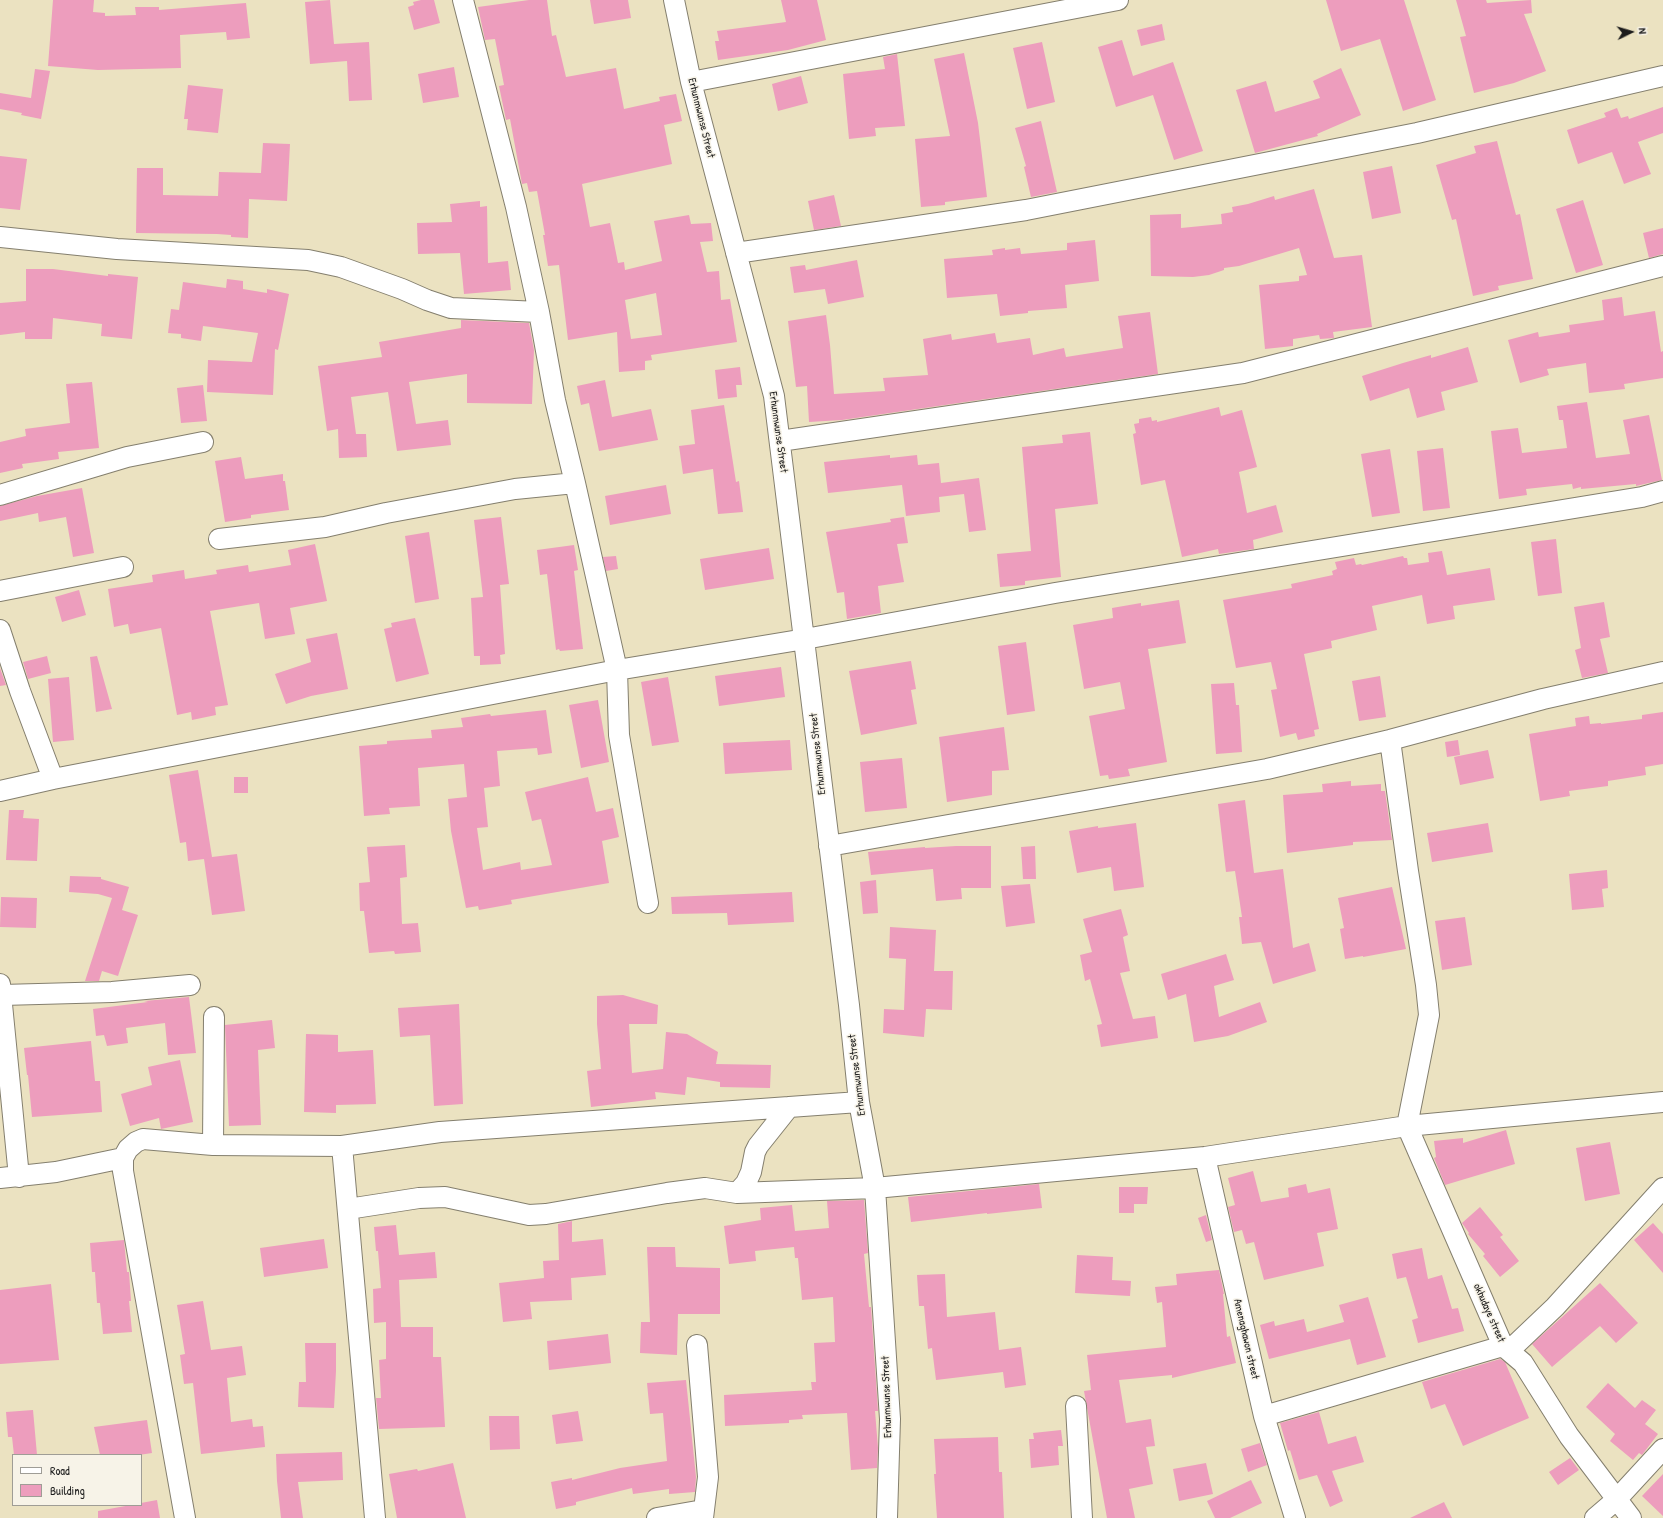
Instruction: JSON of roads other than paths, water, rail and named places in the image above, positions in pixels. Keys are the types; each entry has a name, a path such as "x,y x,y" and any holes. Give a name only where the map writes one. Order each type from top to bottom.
{"street":[{"path":"463,0 516,206 539,312 554,400 575,483 617,670 619,735 648,903"},
{"name":"Erhunmwunse Street","path":"674,0 691,82 774,396 805,639 828,846 849,1005 859,1102 875,1188 890,1419 887,1518"},
{"path":"691,82 1118,0"},
{"path":"736,253 1026,210 1417,133 1663,76"},
{"path":"0,237 117,249 308,260 341,267 451,308 539,312"},
{"path":"780,441 1243,373 1663,266"},
{"path":"0,495 127,457 203,442"},
{"path":"219,539 325,527 386,513 515,489 575,483"},
{"path":"0,791 53,779 617,670 805,639 1055,593 1642,497 1663,491"},
{"path":"0,591 123,567"},
{"path":"0,630 20,691 53,779"},
{"path":"828,846 1267,769 1390,740 1543,699 1663,672"},
{"path":"1390,740 1408,871 1426,985 1429,1015 1407,1126"},
{"path":"123,1158 56,1172 10,1178 1,990 112,992 190,986"},
{"path":"212,1145 214,1017"},
{"path":"184,1518 123,1171 123,1158 128,1149 136,1142 143,1139 212,1145 342,1146 440,1132 859,1102"},
{"path":"348,1209 419,1198 445,1197 529,1215 546,1214 705,1188 738,1193 875,1188 1205,1157 1407,1126 1663,1102"},
{"path":"738,1193 746,1183 751,1172 755,1152 758,1146 789,1107"},
{"name":"okhudaye street","path":"1407,1126 1503,1346 1523,1363 1569,1436 1631,1518"},
{"path":"342,1146 375,1518"},
{"name":"Amenaghawon street","path":"1205,1157 1264,1416 1295,1518"},
{"path":"1264,1416 1503,1346 1514,1346 1555,1307 1663,1188"},
{"path":"657,1518 703,1514 708,1477 697,1345"},
{"path":"1076,1406 1082,1518"},
{"path":"1595,1518 1616,1500 1663,1449"}]}
